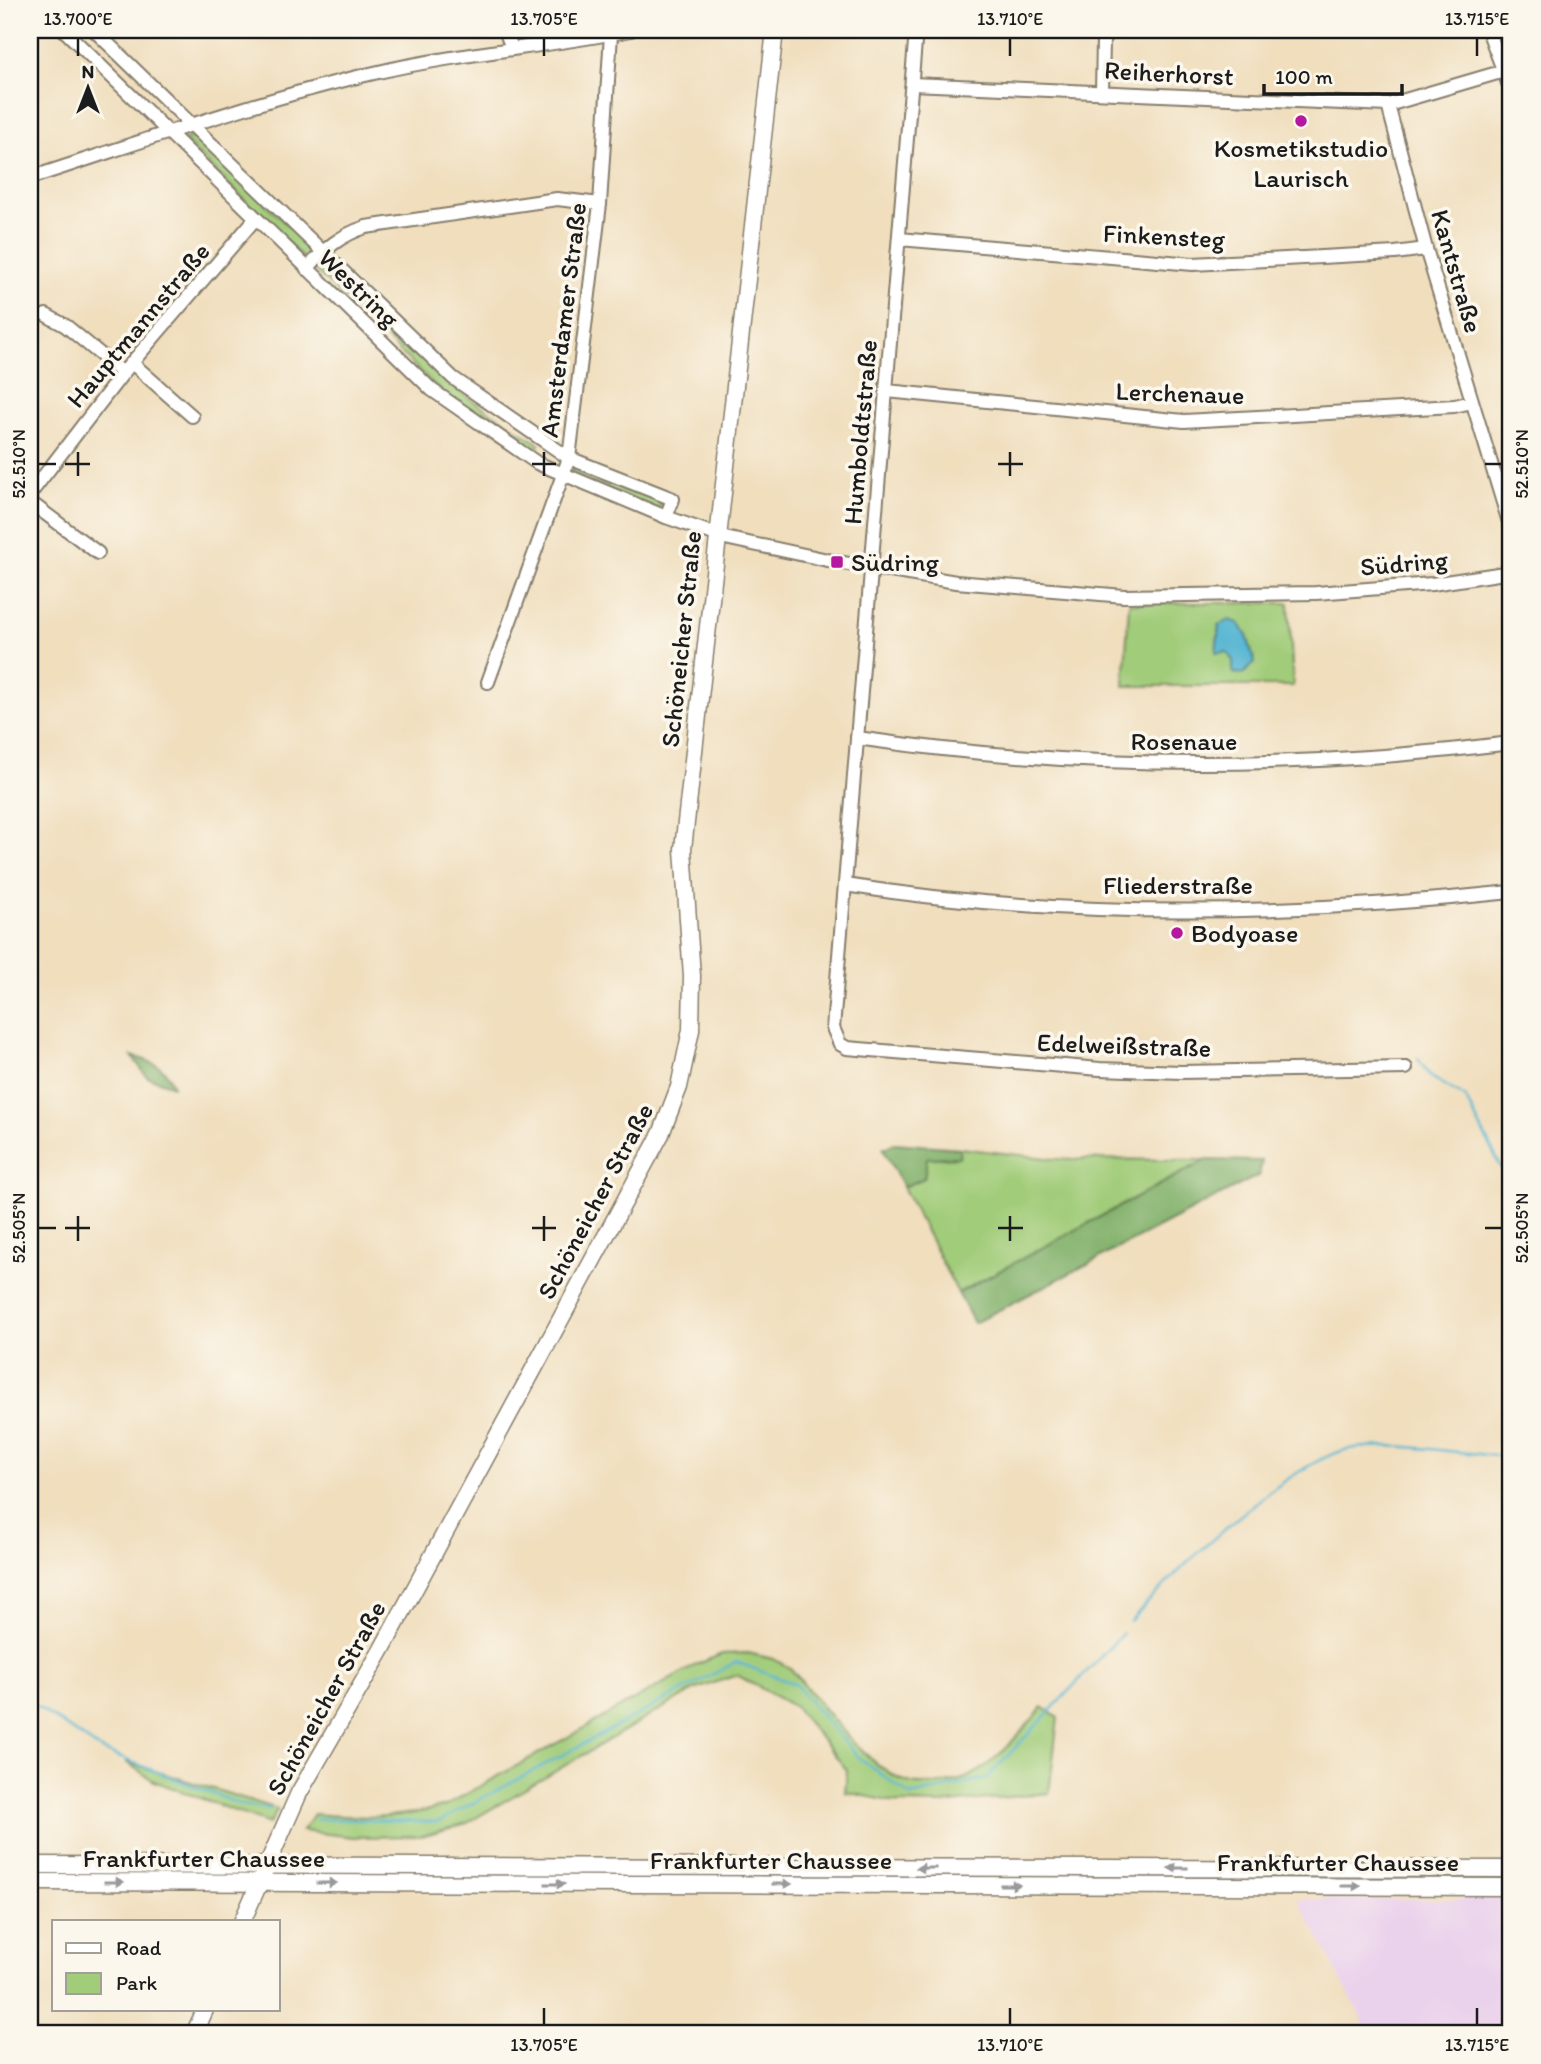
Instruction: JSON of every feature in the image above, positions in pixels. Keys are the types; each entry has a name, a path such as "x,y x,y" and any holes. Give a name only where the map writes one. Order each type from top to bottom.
{"main road":[{"name":"Schöneicher Straße","path":"243,1920 299,1793 381,1651 655,1146 672,1109 686,1060 692,1023 692,976 683,849 775,30"},
{"name":"Frankfurter Chaussee","path":"30,1865 1511,1869"},
{"name":"Frankfurter Chaussee","path":"30,1881 1511,1887"},
{"path":"194,2034 205,2011"}],"street":[{"name":"Westring","path":"64,30 432,390 516,450 563,475 717,536"},
{"name":"Westring","path":"94,30 321,253 453,378 569,458 673,499 666,517"},
{"path":"505,30 512,48"},
{"path":"30,178 190,124 375,73 512,48 547,36 611,34 631,30"},
{"name":"Humboldtstraße","path":"842,1046 833,1028 916,30"},
{"path":"1102,92 1104,40 1112,30"},
{"path":"1488,30 1508,70 1511,91"},
{"name":"Amsterdamer Straße","path":"488,682 569,458 600,204 611,34"},
{"name":"Reiherhorst","path":"912,84 1388,105 1508,70"},
{"name":"Kantstraße","path":"1388,105 1426,248 1511,529"},
{"path":"307,269 321,253 346,234 391,223 557,199 600,204"},
{"name":"Hauptmannstraße","path":"30,494 128,368 257,218"},
{"name":"Finkensteg","path":"899,239 1193,264 1395,253 1426,248"},
{"path":"47,315 128,368 192,416"},
{"name":"Lerchenaue","path":"887,391 1184,421 1318,415 1454,406 1472,402"},
{"path":"30,502 98,554"},
{"name":"Südring","path":"717,536 870,568 1008,587 1185,597 1388,588 1511,572"},
{"name":"Rosenaue","path":"858,738 1046,758 1191,765 1343,760 1511,743"},
{"name":"Fliederstraße","path":"845,885 984,901 1158,910 1350,905 1511,892"},
{"name":"Edelweißstraße","path":"842,1046 994,1063 1100,1069 1181,1072 1406,1068"}],"shaded area":[{"path":"1298,1899 1511,1899 1511,2034 1370,2034"}],"green space":[{"path":"195,136 314,250 303,258 183,139"},
{"path":"322,259 463,394 539,444 535,456 454,404 313,268"},
{"path":"576,466 663,500 658,511 569,472"},
{"path":"1129,603 1289,603 1293,686 1124,686"},
{"path":"132,1056 162,1069 173,1086 147,1077"},
{"path":"894,1143 960,1148 959,1157 927,1158 924,1178 903,1187 883,1149"},
{"path":"960,1148 1055,1159 1206,1160 958,1293 903,1187 924,1178 927,1158 958,1157"},
{"path":"1206,1160 1262,1161 1259,1175 974,1323 958,1293"},
{"path":"748,1653 773,1659 790,1668 858,1747 889,1772 911,1783 942,1783 974,1774 1006,1748 1043,1707 1058,1718 1049,1793 940,1804 899,1803 845,1792 847,1770 795,1707 737,1675 694,1690 467,1823 422,1836 353,1837 302,1831 314,1814 380,1816 445,1806 698,1664 722,1654"},
{"path":"126,1762 278,1809 269,1824 154,1781"}],"water":[{"path":"1228,620 1239,623 1247,636 1255,663 1243,674 1233,673 1233,661 1227,652 1216,653 1219,625"}],"waterway":[{"path":"1418,1059 1431,1077 1465,1097 1511,1187"},
{"path":"1130,1621 1236,1519 1300,1471 1330,1455 1356,1448 1384,1446 1495,1456 1511,1455"},
{"path":"316,1819 438,1822 736,1662 795,1684 859,1758 911,1796 987,1778 1123,1633"},
{"path":"30,1702 101,1750 242,1805 270,1809"}],"place":[{"name":"Kosmetikstudio Laurisch","path":"1301,121"},
{"name":"Südring","path":"837,562"},
{"name":"Bodyoase","path":"1177,933"}]}
